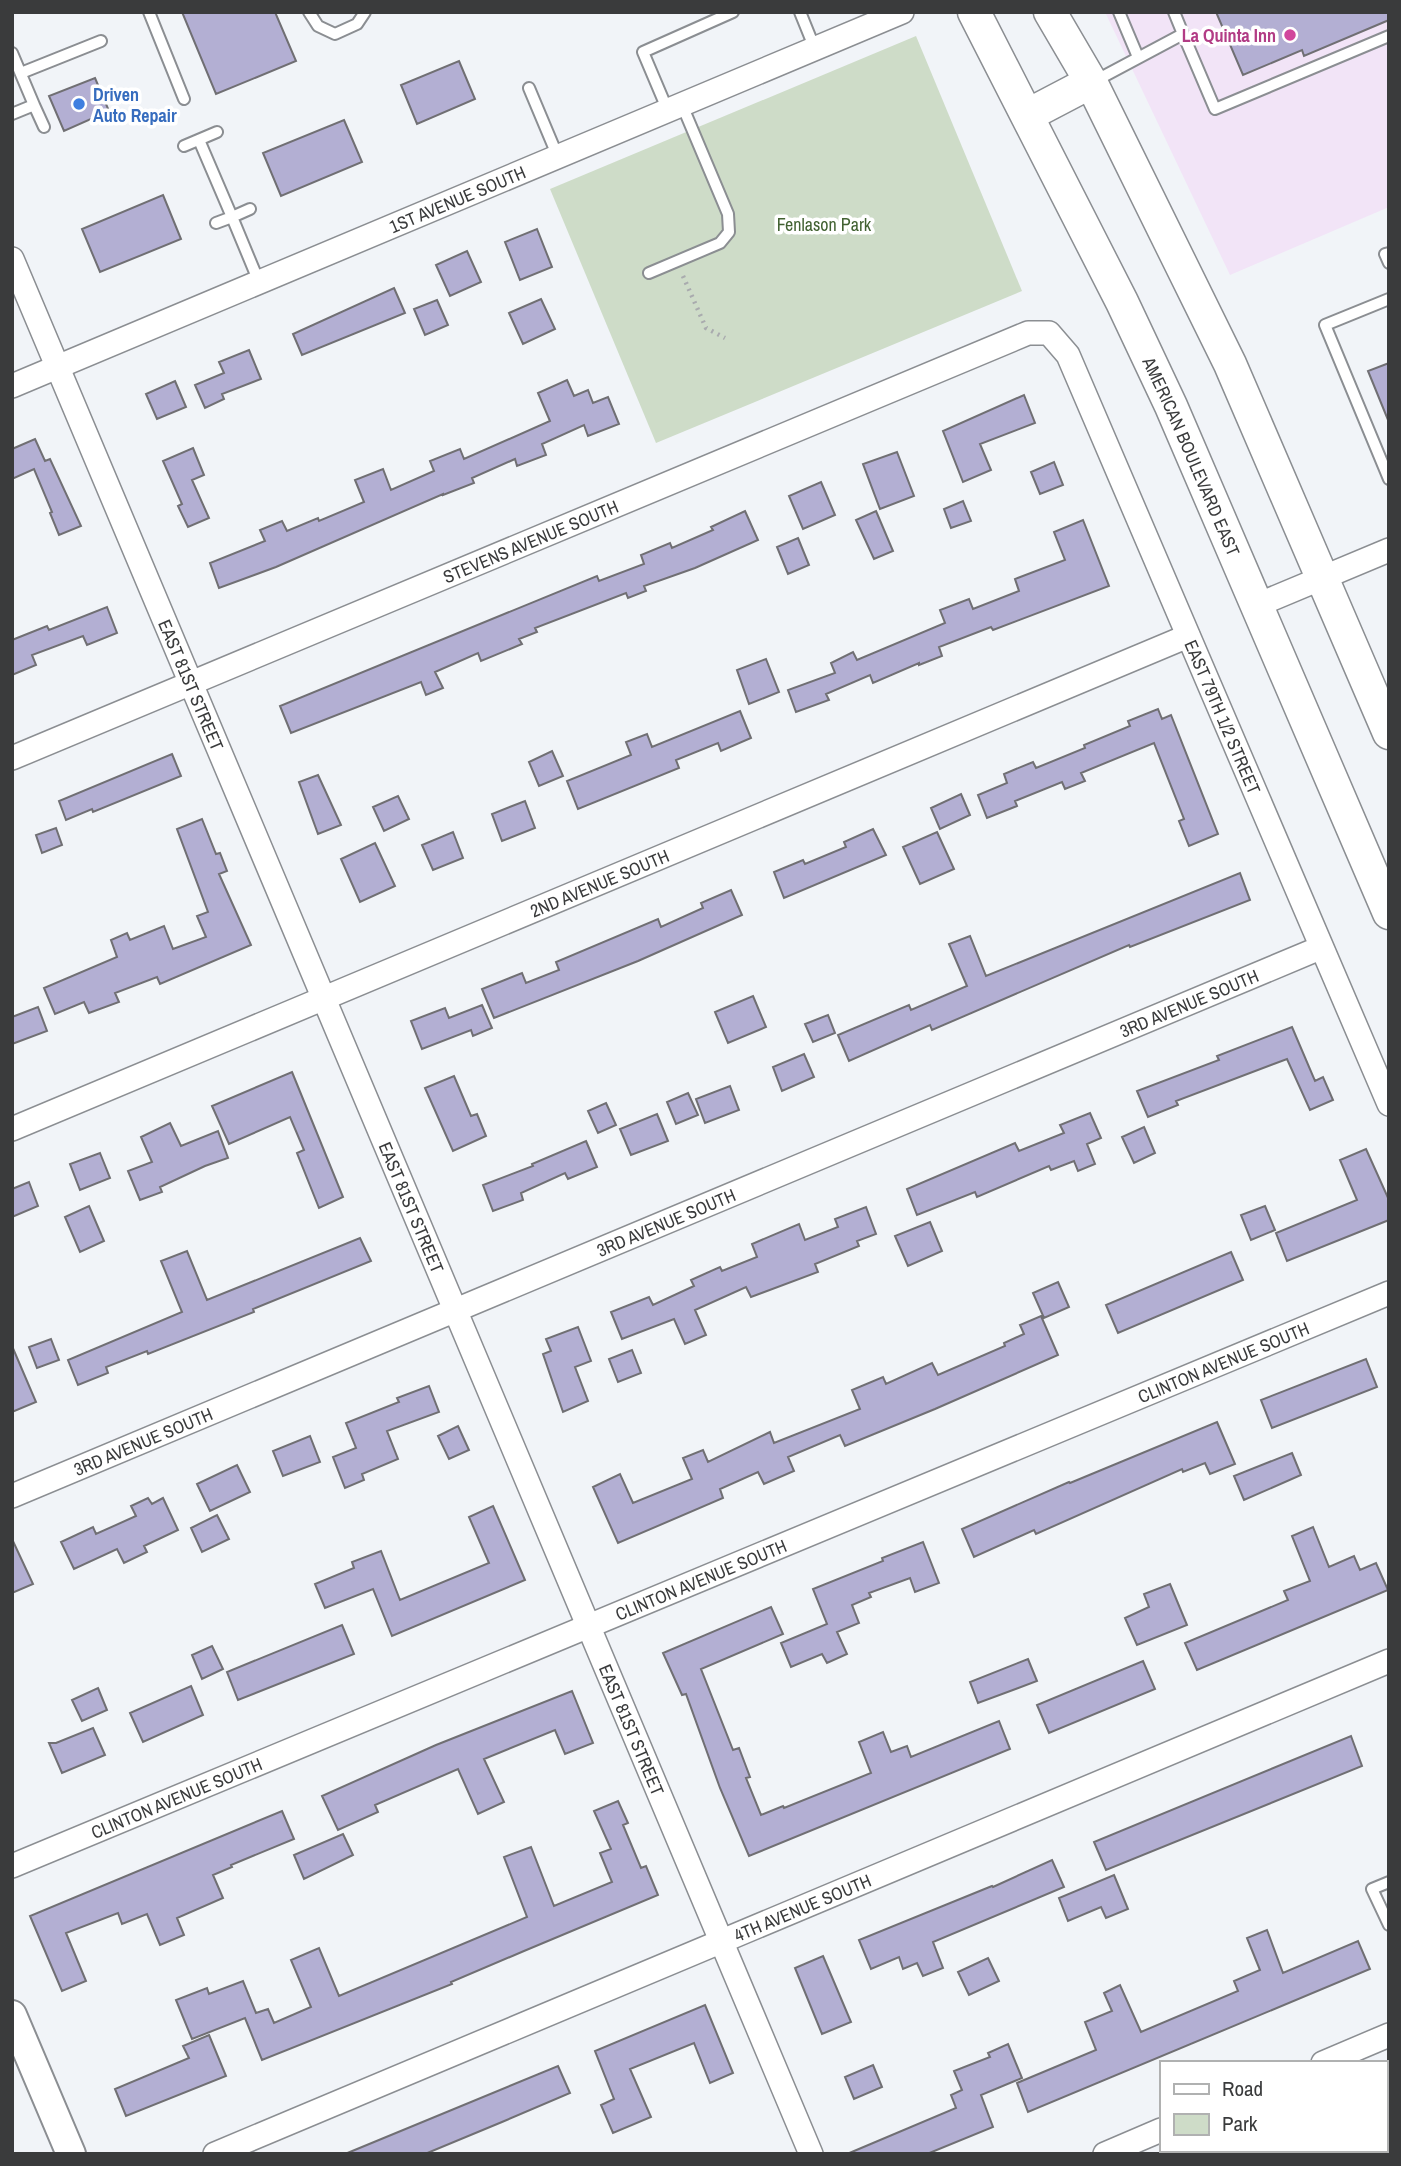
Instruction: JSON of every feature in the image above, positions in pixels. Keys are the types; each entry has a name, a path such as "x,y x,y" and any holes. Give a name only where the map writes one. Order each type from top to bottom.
{"main road":[{"name":"AMERICAN BOULEVARD EAST","path":"974,12 1122,302 1171,406 1389,913"},
{"path":"1050,12 1091,82 1230,365 1389,733"},
{"path":"1028,115 1091,82"}],"street":[{"name":"1ST AVENUE SOUTH","path":"12,386 902,12"},
{"name":"EAST 81ST STREET","path":"12,259 811,2154"},
{"name":"STEVENS AVENUE SOUTH","path":"12,758 1028,333 1049,333"},
{"name":"EAST 79TH 1/2 STREET","path":"1049,333 1068,355 1320,948 1386,1092"},
{"path":"1255,606 1389,550"},
{"name":"2ND AVENUE SOUTH","path":"12,1129 1188,636"},
{"name":"3RD AVENUE SOUTH","path":"12,1496 1320,948"},
{"name":"CLINTON AVENUE SOUTH","path":"12,1866 1389,1293"},
{"name":"4TH AVENUE SOUTH","path":"215,2154 1389,1661"},
{"path":"12,2015 71,2154"},
{"path":"1328,2061 1389,2035"},
{"path":"1105,2154 1160,2130"}],"lane":[{"path":"149,12 184,99"},
{"path":"309,12 318,26 335,34 357,24 365,12"},
{"path":"649,273 720,243 729,232 728,214 675,108 643,52 733,12"},
{"path":"800,12 815,49"},
{"path":"1119,12 1138,57"},
{"path":"1174,12 1215,108 1389,36"},
{"path":"1091,82 1183,34"},
{"path":"21,73 101,41"},
{"path":"12,53 44,127"},
{"path":"529,88 558,157"},
{"path":"12,114 34,105"},
{"path":"184,146 217,132"},
{"path":"199,140 259,282"},
{"path":"216,223 250,209"},
{"path":"1389,253 1385,254 1389,263"},
{"path":"1389,299 1325,325 1389,479"},
{"path":"1389,1882 1372,1889 1389,1925"}],"path":[{"path":"683,276 706,328 724,338"}],"shaded area":[{"path":"1105,12 1389,12 1389,207 1230,275"}],"green space":[{"name":"Fenlason Park","path":"916,36 1022,291 656,443 550,189"}],"building":[{"path":"182,12 275,12 296,61 216,94"},
{"name":"La Quinta Inn","path":"1216,12 1389,12 1389,20 1304,56 1302,50 1243,75"},
{"path":"459,61 475,99 417,124 401,85"},
{"path":"95,78 109,111 64,131 49,96"},
{"path":"344,120 362,162 281,196 263,153"},
{"path":"163,195 181,239 100,272 82,229"},
{"path":"537,229 552,267 520,280 505,242"},
{"path":"467,251 481,282 450,296 436,265"},
{"path":"394,288 405,313 302,355 293,334"},
{"path":"541,299 555,329 523,344 509,313"},
{"path":"437,300 448,325 425,335 414,309"},
{"path":"249,350 261,379 222,394 224,399 205,408 195,385 224,373 219,362"},
{"path":"1389,363 1389,420 1388,420 1368,371"},
{"path":"567,380 574,396 588,390 593,403 608,397 619,424 588,436 584,425 542,444 546,455 517,466 515,459 472,478 474,483 276,567 219,588 210,563 265,541 260,530 282,521 287,531 364,502 355,480 383,469 391,490 434,471 430,461 460,449 464,459 550,421 538,393"},
{"path":"175,381 186,407 157,419 146,394"},
{"path":"1024,395 1035,423 980,444 991,470 963,482 943,431"},
{"path":"35,439 45,461 50,459 81,526 59,535 34,469 12,479 12,449"},
{"path":"193,448 204,475 192,480 209,518 188,527 178,506 182,504 163,461"},
{"path":"897,452 914,496 880,509 863,464"},
{"path":"1054,462 1063,485 1040,494 1031,472"},
{"path":"821,482 835,515 803,529 789,496"},
{"path":"963,501 971,521 951,528 944,509"},
{"path":"745,511 758,540 695,568 644,586 646,591 628,598 626,593 535,628 537,632 519,639 522,644 481,661 478,653 435,672 443,688 426,695 421,682 291,733 280,706 597,576 599,581 644,564 641,555 670,543 672,548 713,530 711,527"},
{"path":"876,511 893,551 874,559 856,520"},
{"path":"1083,520 1109,586 993,630 991,627 939,647 942,656 873,683 870,675 826,694 829,700 796,712 788,690 835,673 831,663 853,652 857,660 945,623 940,610 969,599 973,609 1019,591 1015,579 1065,560 1054,532"},
{"path":"798,538 809,565 788,574 777,547"},
{"path":"107,607 117,633 87,645 83,636 32,655 36,665 12,675 12,640 47,626 49,630"},
{"path":"766,659 779,692 749,704 737,670"},
{"path":"1158,709 1162,719 1171,715 1218,834 1189,846 1179,821 1184,819 1154,743 1081,773 1085,781 1065,789 1062,782 1015,801 1017,806 987,818 978,795 1007,783 1004,774 1033,762 1036,768 1085,748 1084,745 1130,726 1128,721"},
{"path":"740,711 751,738 721,751 718,743 676,760 679,768 578,809 567,781 631,755 626,742 647,734 652,747"},
{"path":"552,751 563,776 539,786 529,762"},
{"path":"172,754 181,776 93,812 92,809 66,820 59,801"},
{"path":"318,775 341,825 318,834 299,782"},
{"path":"961,794 970,815 940,829 931,808"},
{"path":"398,796 409,819 384,831 373,807"},
{"path":"525,801 535,828 502,841 492,814"},
{"path":"202,819 216,854 220,853 227,871 219,874 251,945 160,984 157,977 115,993 119,1002 89,1013 84,1002 55,1014 44,988 117,957 111,940 127,933 130,940 164,926 173,949 206,937 197,916 208,912 177,829"},
{"path":"56,828 62,845 42,853 36,835"},
{"path":"873,829 886,855 784,898 774,872 803,860 805,864 846,847 844,842"},
{"path":"453,832 463,858 433,870 422,845"},
{"path":"937,832 954,869 920,884 903,847"},
{"path":"375,843 395,886 360,902 341,859"},
{"path":"1240,873 1250,900 1130,947 1129,945 932,1030 930,1025 849,1061 838,1035 909,1005 911,1010 967,986 949,944 970,936 986,976"},
{"path":"731,890 742,915 638,961 494,1018 482,989 522,973 526,983 559,970 556,962 658,919 661,927 703,908 701,903"},
{"path":"753,996 766,1027 728,1043 715,1012"},
{"path":"482,1005 492,1028 473,1036 471,1030 422,1049 411,1021 445,1008 449,1018"},
{"path":"38,1007 47,1031 12,1044 12,1017"},
{"path":"828,1015 835,1033 813,1042 805,1024"},
{"path":"1292,1027 1315,1081 1323,1077 1333,1100 1310,1110 1287,1059 1176,1101 1178,1105 1148,1117 1137,1091 1219,1060 1217,1056"},
{"path":"804,1054 814,1077 782,1091 773,1067"},
{"path":"292,1072 343,1197 319,1208 297,1153 304,1150 290,1117 229,1144 212,1106"},
{"path":"454,1076 471,1116 477,1114 486,1136 453,1151 425,1088"},
{"path":"730,1086 739,1110 705,1123 696,1099"},
{"path":"688,1093 698,1115 676,1124 667,1102"},
{"path":"606,1103 616,1125 598,1133 588,1111"},
{"path":"1090,1113 1101,1138 1087,1144 1095,1164 1078,1171 1074,1161 1051,1170 1049,1166 977,1197 975,1192 917,1215 907,1189 1015,1143 1019,1151 1064,1133 1060,1125"},
{"path":"657,1114 668,1141 631,1155 620,1129"},
{"path":"170,1123 181,1146 218,1131 228,1158 160,1187 162,1192 140,1200 128,1171 152,1162 141,1137"},
{"path":"1144,1127 1155,1153 1134,1163 1122,1137"},
{"path":"586,1141 597,1167 568,1179 565,1173 521,1193 523,1200 493,1211 483,1185 533,1166 532,1164"},
{"path":"1366,1149 1389,1200 1389,1220 1287,1261 1276,1233 1357,1200 1340,1160"},
{"path":"100,1153 110,1178 80,1190 70,1164"},
{"path":"29,1182 38,1206 12,1217 12,1189"},
{"path":"89,1206 104,1241 80,1252 65,1217"},
{"path":"1265,1206 1275,1230 1251,1240 1241,1215"},
{"path":"866,1207 876,1234 857,1241 859,1246 815,1264 818,1272 751,1297 746,1287 695,1310 706,1335 685,1344 674,1319 622,1339 611,1312 649,1297 653,1305 694,1286 691,1280 720,1267 722,1271 757,1257 752,1244 799,1224 805,1240 838,1227 835,1219"},
{"path":"930,1222 942,1251 908,1266 895,1236"},
{"path":"360,1238 371,1261 253,1309 254,1312 148,1354 147,1351 106,1367 108,1373 78,1385 68,1360 182,1312 161,1261 187,1251 207,1300"},
{"path":"1231,1252 1243,1280 1118,1333 1106,1305"},
{"path":"1058,1282 1069,1307 1044,1318 1033,1293"},
{"path":"1041,1316 1058,1355 845,1446 840,1435 788,1457 794,1471 764,1484 758,1472 720,1489 723,1498 618,1543 593,1487 620,1474 633,1503 692,1479 683,1458 703,1450 708,1462 770,1432 774,1443 860,1409 852,1390 883,1377 886,1384 932,1363 938,1375 1005,1346 1004,1343 1024,1334 1020,1325"},
{"path":"578,1327 591,1361 575,1367 588,1401 563,1412 543,1354 551,1351 546,1339"},
{"path":"51,1339 59,1360 37,1368 29,1347"},
{"path":"12,1346 36,1402 12,1412"},
{"path":"632,1350 641,1373 618,1382 609,1359"},
{"path":"1366,1359 1377,1387 1272,1428 1261,1400"},
{"path":"429,1386 439,1412 387,1431 398,1459 362,1474 364,1480 345,1488 333,1457 356,1448 346,1423 399,1402 397,1398"},
{"path":"1217,1422 1235,1464 1210,1474 1205,1463 1183,1472 1182,1469 1036,1534 1034,1530 974,1557 962,1529"},
{"path":"458,1426 469,1450 449,1459 438,1436"},
{"path":"310,1436 320,1462 283,1476 273,1451"},
{"path":"1292,1453 1301,1475 1244,1500 1234,1476"},
{"path":"237,1465 250,1492 210,1511 197,1484"},
{"path":"148,1498 152,1504 163,1498 178,1530 144,1546 147,1552 124,1563 117,1549 74,1569 61,1542 93,1527 96,1534 136,1516 131,1506"},
{"path":"493,1506 525,1580 392,1636 373,1589 325,1608 315,1584 354,1568 352,1562 381,1551 400,1600 489,1563 469,1517"},
{"path":"217,1515 229,1539 202,1552 191,1528"},
{"path":"1313,1527 1329,1567 1354,1556 1360,1570 1376,1563 1388,1590 1197,1670 1185,1643 1288,1600 1284,1591 1310,1581 1292,1536"},
{"path":"12,1539 33,1584 12,1593"},
{"path":"923,1542 939,1583 915,1592 910,1578 869,1593 871,1597 852,1605 859,1623 837,1632 847,1654 827,1663 822,1654 791,1667 781,1643 827,1624 813,1589"},
{"path":"1170,1584 1187,1625 1137,1645 1125,1618 1149,1607 1144,1594"},
{"path":"771,1607 783,1634 701,1669 733,1750 739,1748 750,1777 746,1778 761,1815 871,1773 859,1742 883,1732 891,1752 907,1746 911,1757 999,1721 1010,1749 749,1856 720,1788 686,1694 682,1695 663,1653"},
{"path":"342,1625 354,1654 238,1700 227,1672"},
{"path":"212,1646 223,1669 202,1679 192,1655"},
{"path":"1028,1659 1037,1681 978,1703 970,1682"},
{"path":"1143,1661 1155,1689 1049,1733 1037,1705"},
{"path":"191,1686 203,1715 143,1742 130,1713"},
{"path":"98,1688 107,1710 82,1721 72,1700"},
{"path":"572,1691 593,1743 565,1754 555,1730 484,1759 504,1802 478,1814 458,1769 375,1805 378,1812 338,1830 322,1796 436,1745"},
{"path":"93,1728 105,1755 62,1773 49,1743 56,1743"},
{"path":"1351,1736 1362,1766 1106,1870 1094,1842"},
{"path":"618,1801 628,1823 623,1825 641,1868 646,1866 658,1895 451,1982 452,1984 262,2060 245,2018 192,2039 176,2000 207,1988 209,1994 243,1981 256,2013 268,2009 274,2023 311,2007 291,1960 319,1948 339,1996 527,1917 504,1857 531,1847 554,1906 612,1882 600,1853 611,1849 594,1811"},
{"path":"282,1811 294,1839 213,1875 223,1898 177,1918 184,1935 160,1945 147,1914 122,1924 118,1913 66,1933 86,1981 62,1991 30,1916"},
{"path":"343,1834 353,1855 304,1879 294,1855"},
{"path":"1052,1860 1064,1887 933,1942 943,1968 923,1976 917,1963 903,1969 899,1957 871,1969 859,1940 993,1887"},
{"path":"1114,1875 1128,1909 1106,1918 1101,1907 1068,1921 1059,1898"},
{"path":"1267,1930 1283,1973 1358,1941 1370,1969 1028,2112 1017,2083 1096,2050 1085,2022 1112,2011 1104,1993 1120,1985 1141,2032 1238,1991 1234,1981 1260,1970 1247,1938"},
{"path":"823,1956 851,2022 822,2034 795,1968"},
{"path":"988,1958 999,1981 969,1995 958,1972"},
{"path":"705,2005 733,2073 710,2083 694,2043 630,2069 651,2117 613,2133 601,2105 614,2099 595,2051"},
{"path":"209,2035 226,2076 126,2116 115,2089 189,2058 183,2046"},
{"path":"1008,2044 1022,2078 981,2095 993,2127 927,2154 847,2154 956,2108 951,2095 962,2090 954,2071 990,2057 988,2053"},
{"path":"873,2065 882,2087 854,2099 845,2077"},
{"path":"558,2066 570,2093 425,2154 345,2154"}],"place":[{"name":"La Quinta Inn","path":"1290,35"},
{"name":"Driven Auto Repair","path":"79,104"}]}
